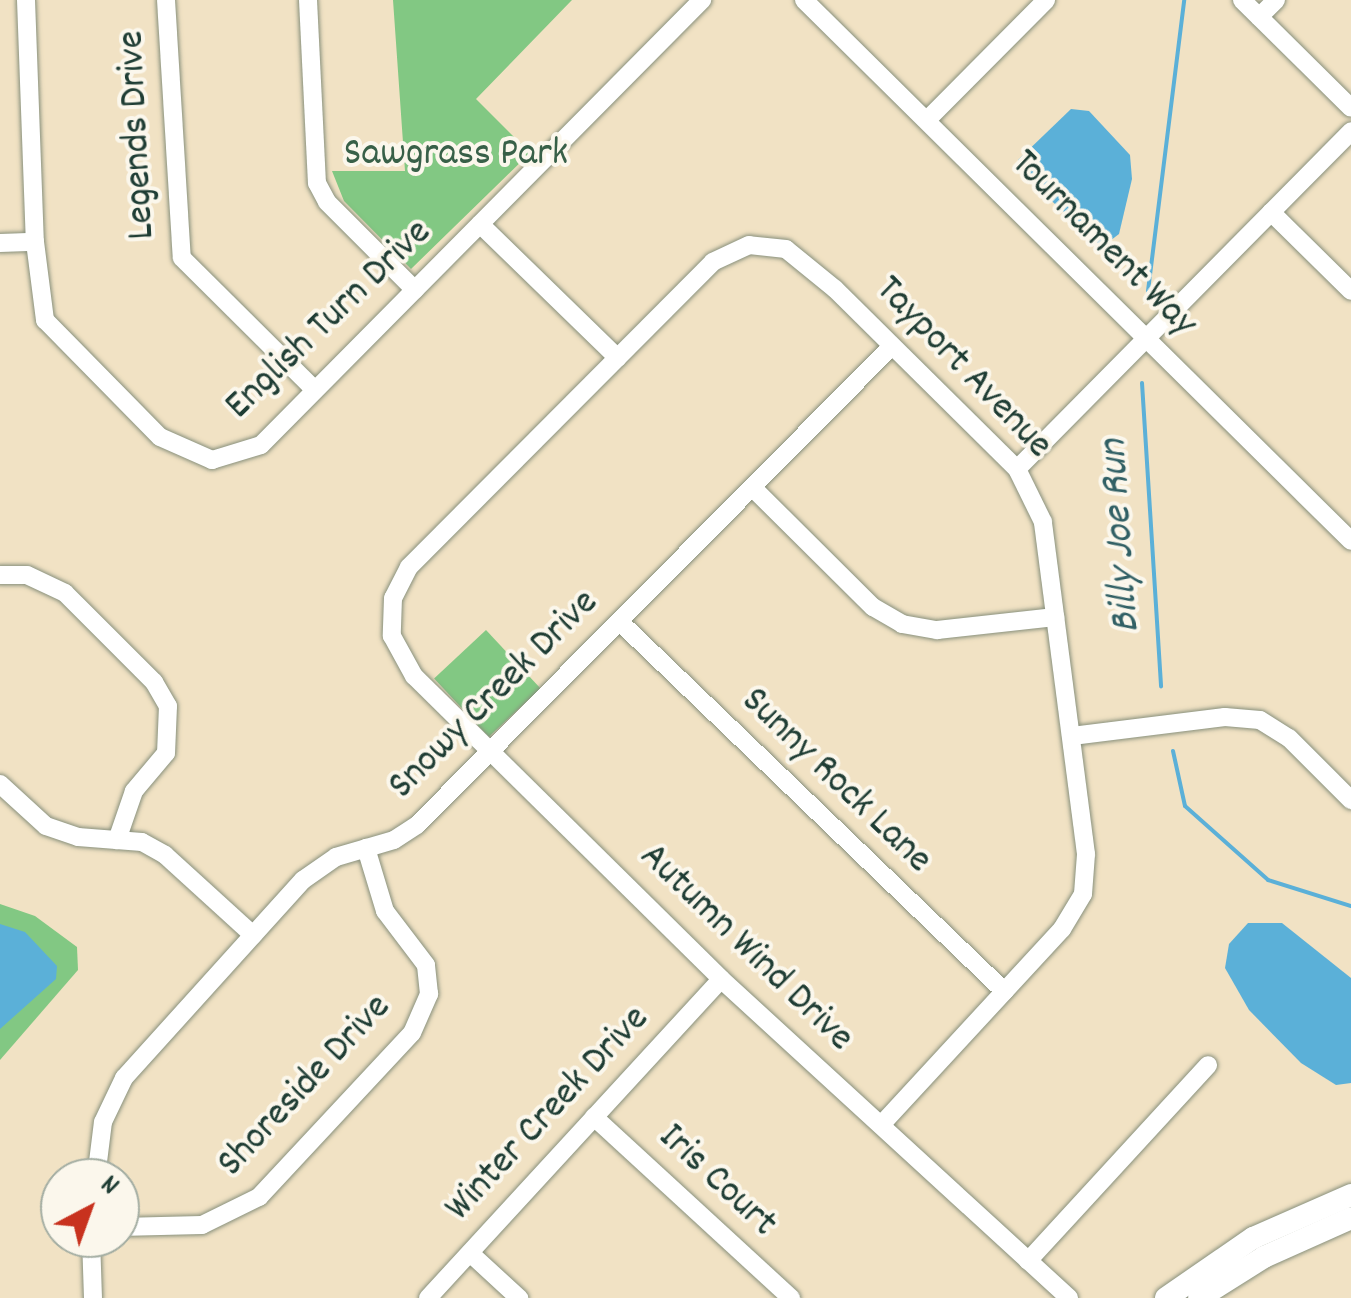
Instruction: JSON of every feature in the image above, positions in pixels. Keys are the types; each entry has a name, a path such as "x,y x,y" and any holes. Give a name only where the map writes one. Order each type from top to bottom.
{"street":[{"name":"English Turn Drive","path":"26,0 39,300 49,327 172,447 212,460 240,455 261,444 702,0"},
{"name":"Legends Drive","path":"166,0 182,258 315,390"},
{"path":"308,0 321,192 415,290"},
{"name":"Tournament Way","path":"804,0 1351,540"},
{"path":"927,120 1046,0"},
{"path":"1242,0 1351,108"},
{"path":"1259,17 1276,0"},
{"path":"1017,469 1351,131"},
{"path":"1271,212 1351,291"},
{"path":"480,224 618,358"},
{"path":"0,243 35,242"},
{"name":"Tayport Avenue","path":"392,636 392,598 409,567 713,262 731,250 770,244 802,259 1017,469 1043,522 1086,854 1082,894 1062,929 881,1126"},
{"name":"Snowy Creek Drive","path":"97,1158 98,1142 116,1090 303,880 336,856 366,848 417,825 891,347"},
{"path":"752,488 873,606 902,624 937,630 1056,617"},
{"path":"0,576 27,575 65,593 154,682 168,706 166,753 120,816 117,840"},
{"name":"Sunny Rock Lane","path":"620,622 1004,991"},
{"name":"Autumn Wind Drive","path":"392,636 414,676 722,978 1069,1298"},
{"path":"1072,736 1225,717 1260,720 1289,738 1351,800"},
{"path":"0,784 46,826 142,842 165,855 253,935"},
{"name":"Shoreside Drive","path":"140,1227 202,1226 259,1197 412,1032 430,994 426,965 385,911 366,848"},
{"name":"Winter Creek Drive","path":"428,1298 722,978"},
{"path":"1028,1261 1208,1066"},
{"name":"Iris Court","path":"594,1117 791,1298"},
{"path":"1166,1298 1253,1238 1351,1195"},
{"path":"1199,1298 1254,1262 1351,1218"},
{"path":"470,1253 519,1298"},
{"path":"92,1258 93,1298"}],"green space":[{"name":"Sawgrass Park","path":"393,0 572,0 476,99 530,153 411,269 344,201 332,171 405,171"},
{"path":"486,630 541,689 489,737 434,678"},
{"path":"0,904 35,916 77,947 78,970 0,1060"}],"water":[{"path":"1071,109 1089,111 1130,155 1132,179 1119,234 1102,247 1020,172 1018,160"},
{"path":"1248,923 1282,923 1351,978 1351,1083 1336,1085 1301,1063 1249,1010 1225,968 1229,944"},
{"path":"0,924 25,932 57,966 56,979 0,1029"}],"waterway":[{"name":"Billy Joe Run","path":"1148,291 1184,0"},
{"name":"Billy Joe Run","path":"1142,383 1161,686"},
{"name":"Billy Joe Run","path":"1173,751 1185,806 1268,880 1351,906"}]}
